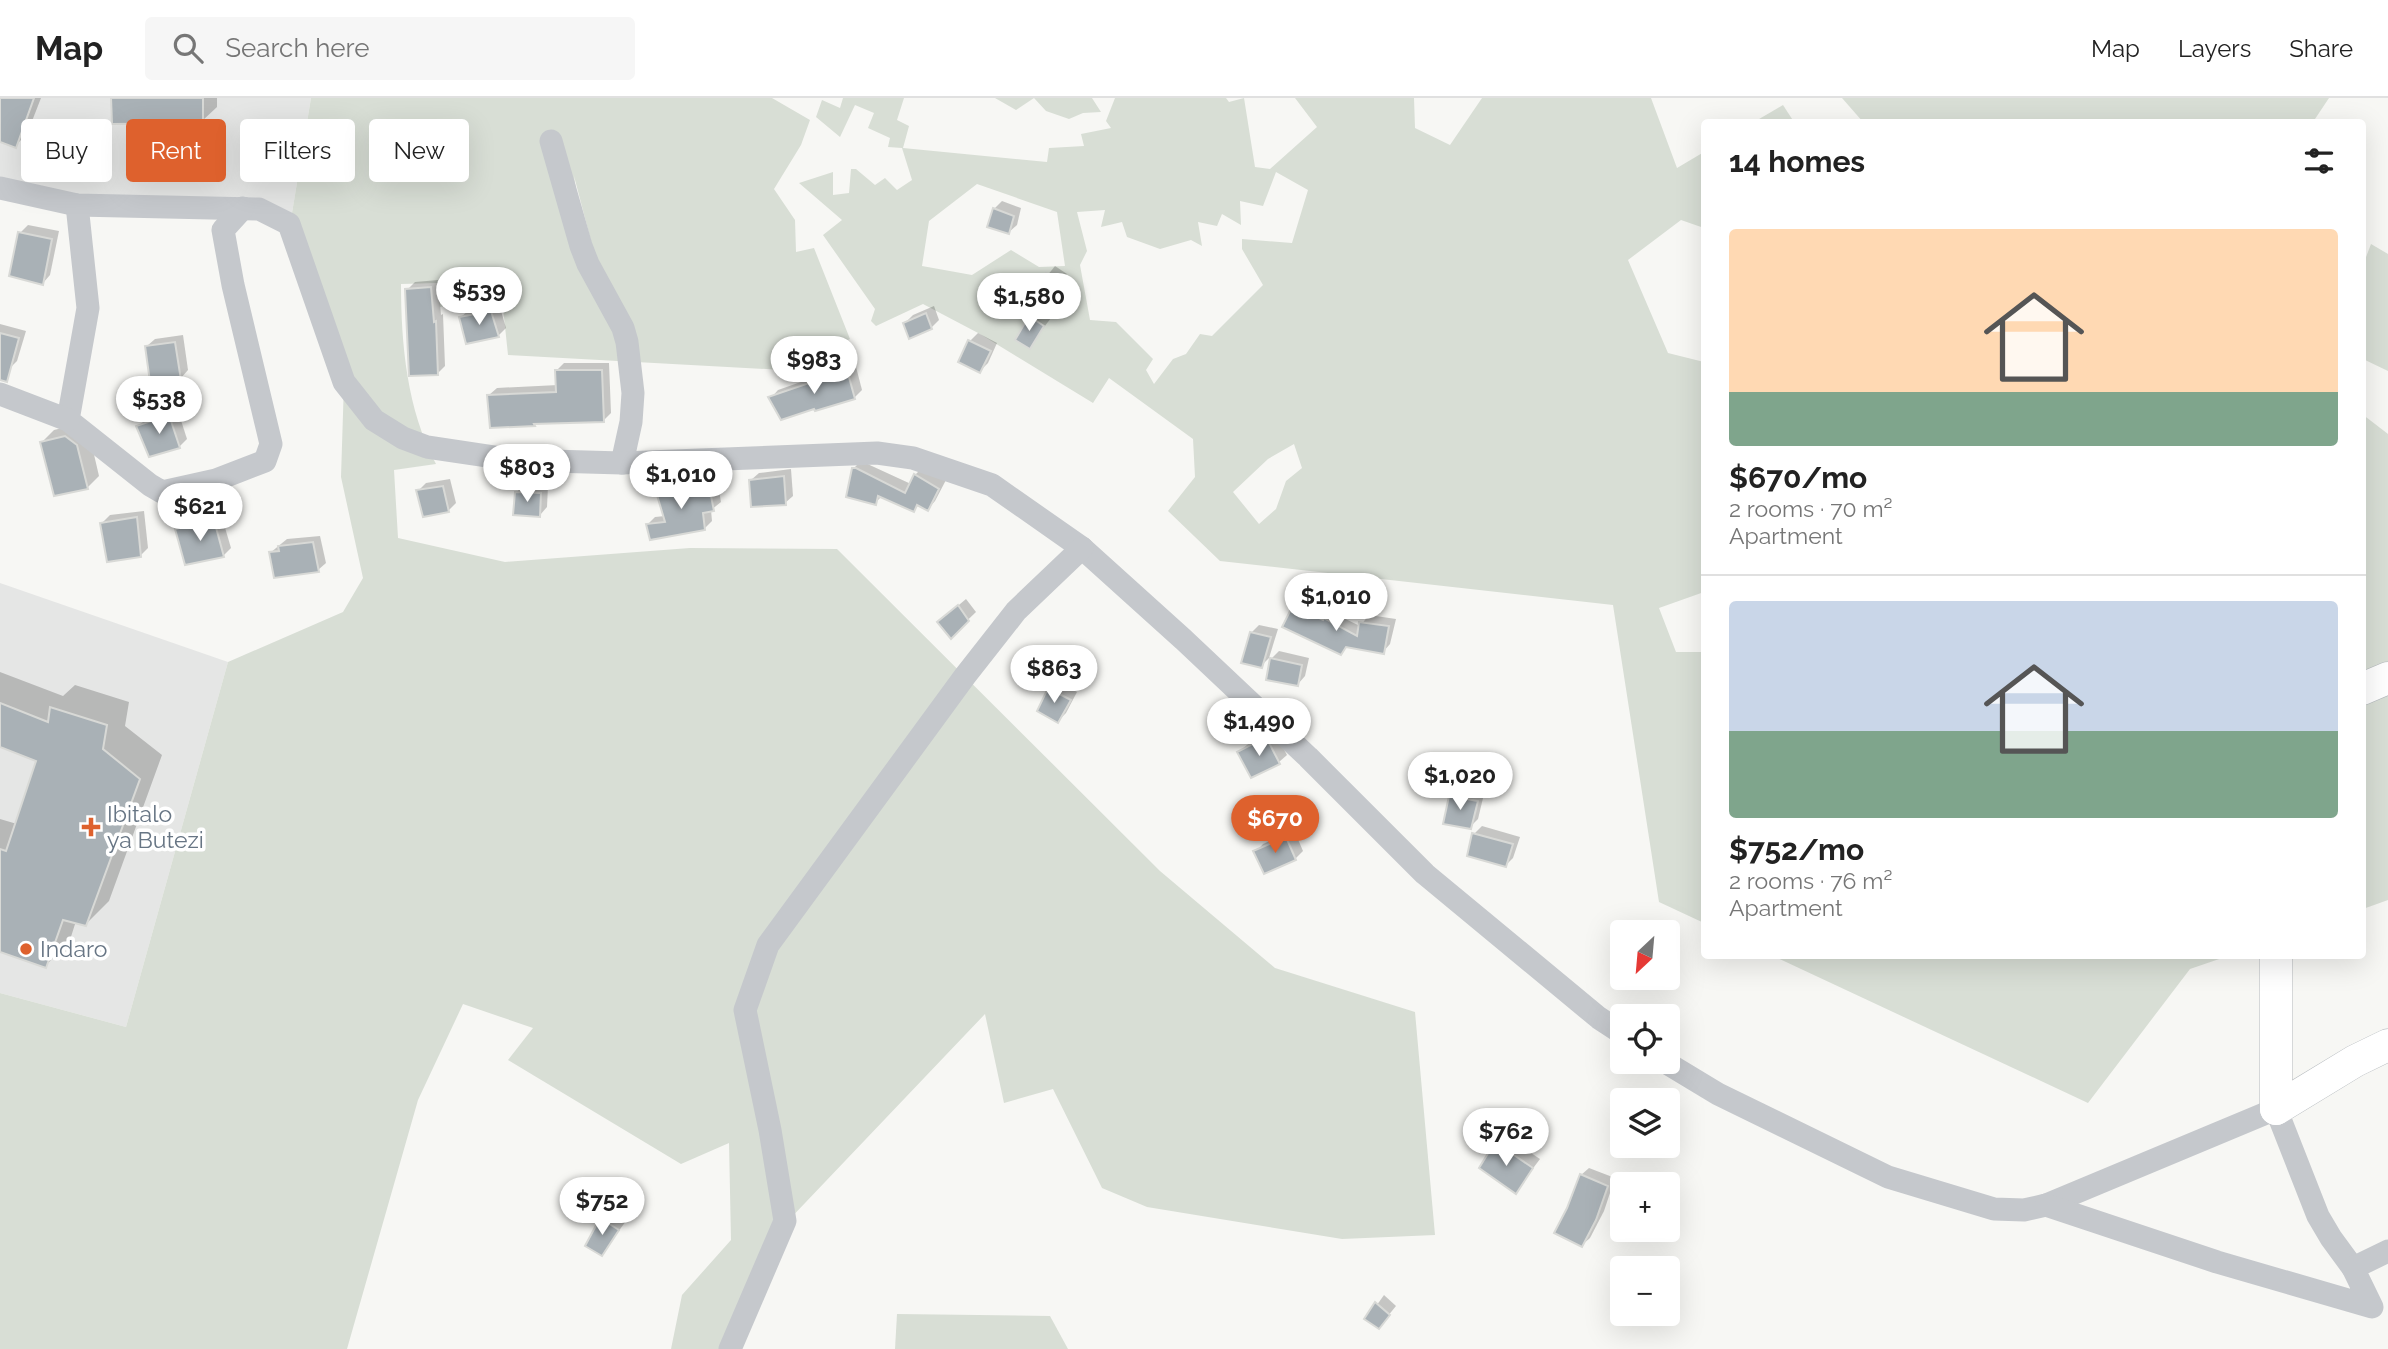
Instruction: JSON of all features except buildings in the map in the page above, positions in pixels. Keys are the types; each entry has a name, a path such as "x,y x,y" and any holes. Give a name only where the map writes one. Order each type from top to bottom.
{"street":[{"path":"551,141 581,246 623,328 627,342 634,394 622,463"},
{"path":"0,188 78,205 259,209 290,225 344,382 374,420 388,430 427,447 515,460 622,463 877,453 913,458 992,485 1082,548 1299,748 1425,874 1610,1025"},
{"path":"68,420 88,308 78,205"},
{"path":"0,394 68,420 162,492 216,481 265,461 271,444 233,285 223,230 243,208"},
{"path":"730,1349 785,1221 770,1130 745,1010 768,946 965,676 1016,611 1082,548"},
{"path":"2366,686 2388,678"},
{"path":"2276,959 2276,1109 2318,1216 2380,1312"},
{"path":"1680,1071 1718,1094 1888,1177 1994,1209 2024,1210 2046,1205 2276,1109 2355,1061 2388,1045"},
{"path":"2046,1205 2217,1262 2380,1312"},
{"path":"2353,1268 2388,1251"}],"shaded area":[{"path":"0,98 311,98 308,119 240,119 240,182 297,182 290,225 260,208 0,188"},
{"path":"311,98 772,98 810,120 801,145 774,189 795,220 796,252 814,248 850,339 784,370 508,355 502,298 440,307 438,283 401,284 404,353 412,399 418,422 436,464 394,470 398,538 505,562 690,548 837,549 1160,871 1275,968 1415,1012 1435,1235 1342,1239 1147,1207 1102,1188 1053,1089 1004,1103 985,1014 785,1224 730,1349 671,1349 682,1295 731,1240 729,1143 681,1164 508,1060 533,1028 463,1004 418,1100 347,1349 0,1349 0,993 126,1027 228,662 343,612 363,578 341,477 344,382 290,225 297,182 355,182 355,119 308,119","holes":["574,176 596,260 588,264"]},
{"path":"843,98 904,98 897,120 909,126 903,148 1047,162 1049,148 1084,146 1081,134 1111,128 1106,121 1115,98 1226,98 1229,102 1244,98 1255,167 1270,169 1317,127 1295,98 1414,98 1415,128 1450,145 1482,98 1651,98 1677,168 1701,154 1701,227 1681,220 1628,260 1668,353 1701,361 1701,593 1659,608 1676,652 1701,652 1701,922 1659,902 1613,605 1220,561 1168,511 1195,477 1193,439 1109,378 1093,403 980,334 923,304 876,326 871,321 875,309 823,235 842,220 799,183 833,172 833,195 849,193 851,169 856,169 875,185 885,178 897,190 912,180 902,148 888,147 890,138 868,128 874,113 855,105 840,137 816,117 822,100 840,108","holes":["1276,172 1308,190 1292,243 1242,239 1242,249 1263,285 1212,336 1200,334 1186,354 1173,359 1154,384 1146,370 1153,359 1116,322 1090,320 1080,265 1087,251 1077,212 1105,210 1101,227 1122,222 1127,237 1160,249 1191,240 1202,246 1198,222 1217,226 1222,214 1241,225 1240,201 1263,206","977,184 1057,212 1065,266 1039,267 1011,250 972,275 922,266 929,221","1294,444 1302,468 1286,481 1276,509 1259,524 1233,492 1268,459"]},
{"path":"995,98 1034,98 1016,110"},
{"path":"1034,98 1092,98 1101,112 1083,113 1069,119 1046,111"},
{"path":"1842,98 2329,98 2315,119 1860,119"},
{"path":"1783,105 1792,119 1759,119"},
{"path":"2371,244 2388,254 2388,371 2366,360 2366,257"},
{"path":"2366,417 2388,434 2388,900 2366,908"},
{"name":"Ibitalo ya Butezi","path":"0,583 228,662 126,1027 0,993"},
{"path":"1779,959 2219,959 2190,969 2088,1103"},
{"path":"897,1314 1050,1316 1068,1349 895,1349"}],"place":[{"name":"Ibitalo ya Butezi","path":"91,827"},
{"name":"Indaro","path":"26,949"}]}
